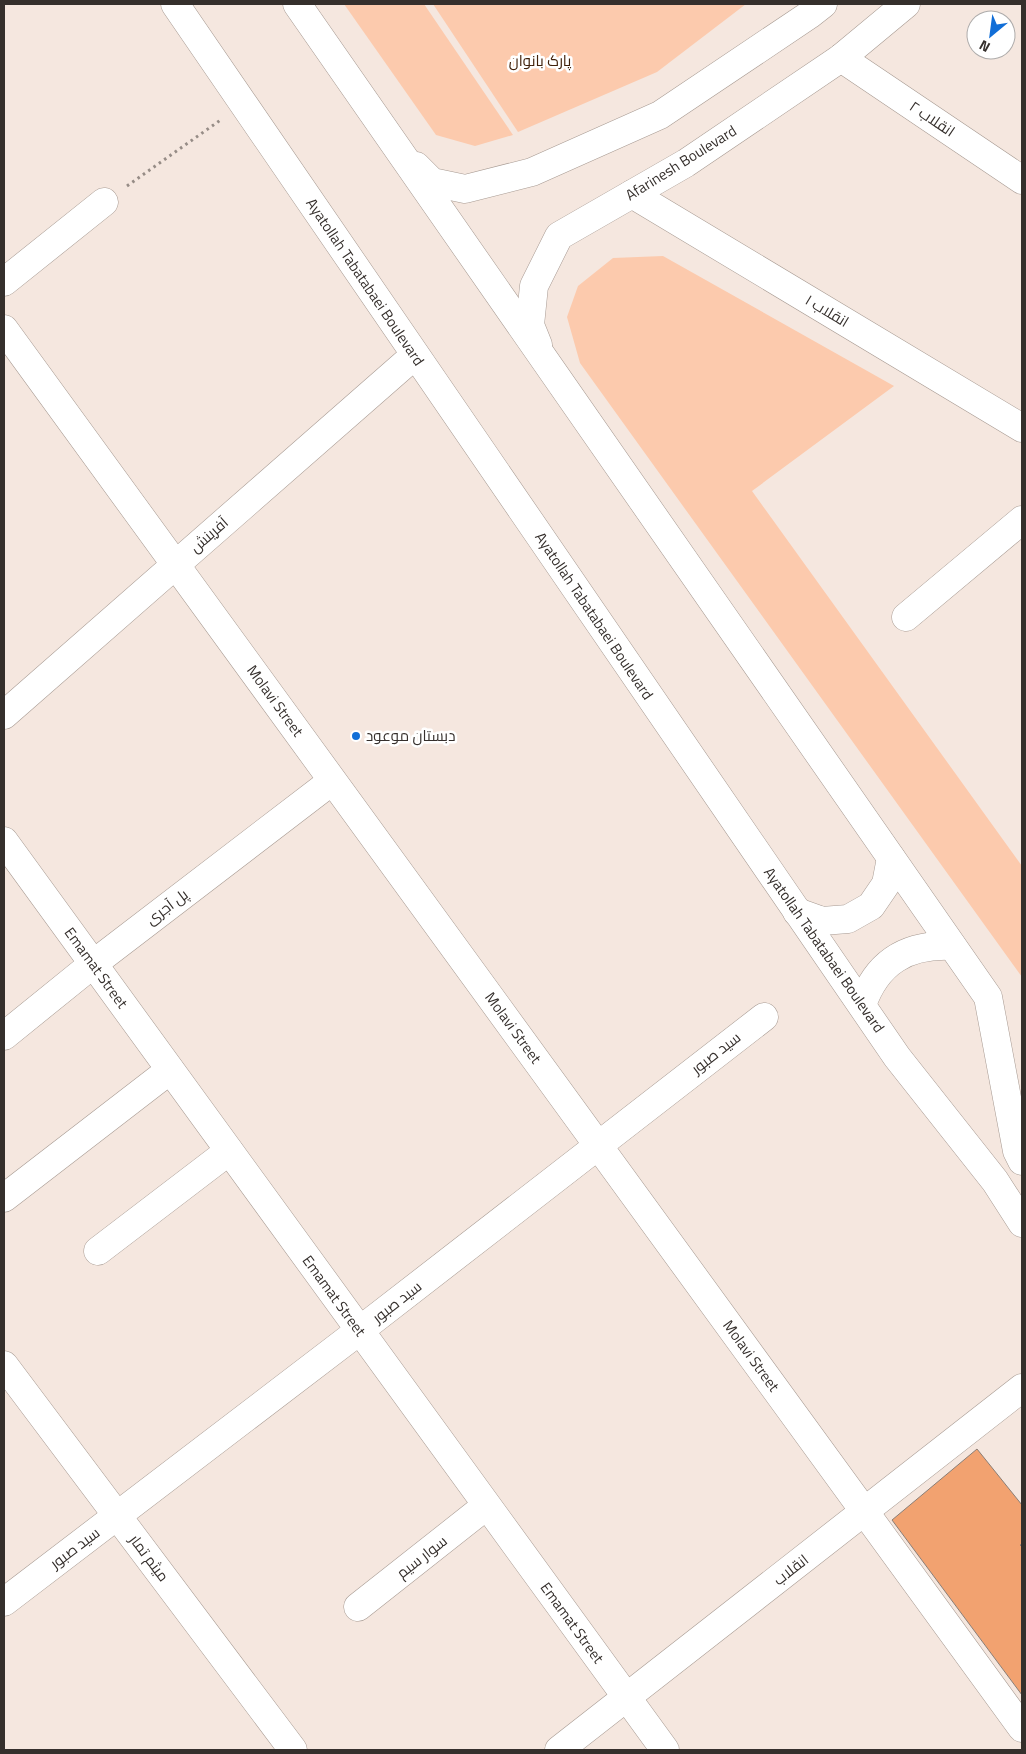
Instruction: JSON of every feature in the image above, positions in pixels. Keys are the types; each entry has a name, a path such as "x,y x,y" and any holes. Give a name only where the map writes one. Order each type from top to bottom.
{"street":[{"name":"Ayatollah Tabatabaei Boulevard","path":"175,4 897,1057 995,1181 1022,1222"},
{"path":"297,4 988,997 1017,1151 1022,1161"},
{"path":"396,147 432,182 465,189 532,172 660,115 823,4"},
{"name":"Afarinesh Boulevard","path":"544,360 530,325 534,286 559,236 686,163 842,58 906,4"},
{"name":"انقلاب ۲","path":"842,58 1021,177"},
{"name":"انقلاب ۱","path":"632,194 1022,428"},
{"path":"4,282 104,202"},
{"name":"Molavi Street","path":"4,329 1022,1728"},
{"name":"آفرینش","path":"4,716 415,355"},
{"path":"906,617 1022,520"},
{"name":"پل آجری","path":"4,1036 93,964 332,781"},
{"name":"Emamat Street","path":"4,841 664,1750"},
{"path":"797,912 822,921 848,919 871,906 886,884 891,858"},
{"path":"862,1005 873,980 892,961 906,952 920,948 936,945 952,946"},
{"name":"سید صبور","path":"4,1602 360,1331 764,1017"},
{"path":"4,1198 170,1070"},
{"path":"98,1251 229,1151"},
{"name":"میثم تمار","path":"4,1365 293,1750"},
{"name":"انقلاب","path":"560,1750 1022,1388"},
{"name":"سوار سیم","path":"358,1608 486,1506"}],"path":[{"path":"104,202 243,104"}],"green space":[{"path":"344,4 424,4 513,135 475,146 436,135"},
{"name":"پارک بانوان","path":"433,4 746,4 657,72 518,132"},
{"path":"663,256 894,386 752,491 1022,866 1022,977 580,363 567,317 578,286 613,258"}],"building":[{"path":"977,1449 1022,1505 1022,1544 1020,1545 1022,1547 1022,1695 892,1520"}],"place":[{"name":"دبستان موعود","path":"356,736"}]}
